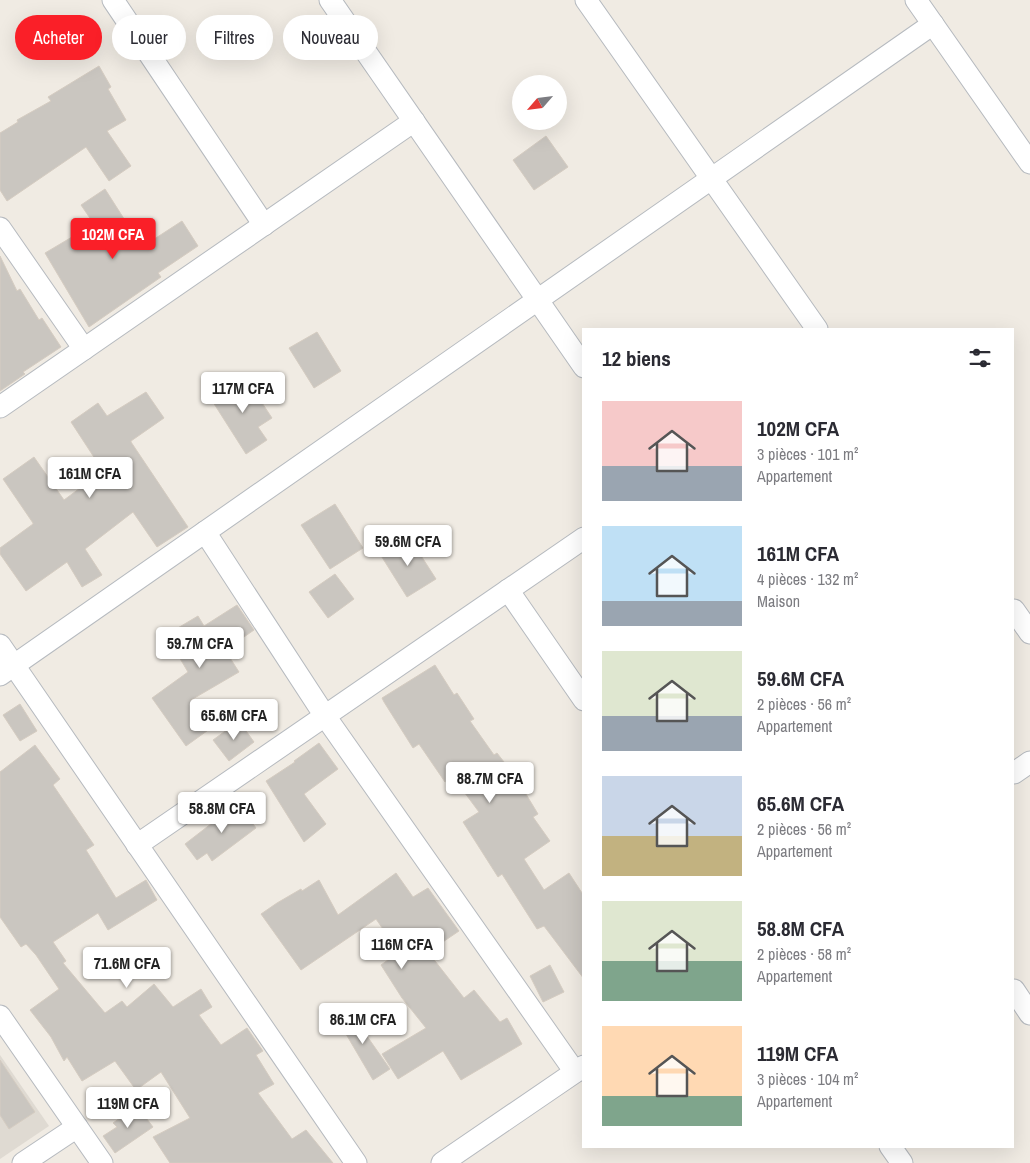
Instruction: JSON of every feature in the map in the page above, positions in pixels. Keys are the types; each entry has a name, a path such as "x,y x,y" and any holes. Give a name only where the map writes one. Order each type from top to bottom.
{"street":[{"path":"113,0 264,225"},
{"path":"330,0 582,364"},
{"path":"586,0 816,328"},
{"path":"916,0 1030,163"},
{"path":"7,671 933,24"},
{"path":"0,407 414,121"},
{"path":"0,228 84,349"},
{"path":"205,532 325,716 579,1069 442,1163"},
{"path":"137,844 582,539"},
{"path":"508,590 582,697"},
{"path":"1014,610 1030,633"},
{"path":"0,645 7,671 137,844 356,1163"},
{"path":"1014,773 1030,762"},
{"path":"1014,990 1030,1014"},
{"path":"0,1016 102,1163"},
{"path":"23,1163 76,1127"},
{"path":"891,1148 902,1163"}],"shaded area":[{"path":"0,1055 49,1126 0,1159"}],"building":[{"path":"99,66 111,87 108,89 126,120 107,131 131,166 109,181 86,147 7,201 0,190 0,133 18,122 17,120 51,101 48,97"},
{"path":"546,136 568,167 534,190 513,160"},
{"path":"105,189 142,247 182,221 198,246 158,273 161,277 89,327 45,253 94,224 81,205"},
{"path":"0,256 17,291 20,289 39,320 42,318 61,347 23,372 25,374 0,391"},
{"path":"317,332 341,371 314,388 289,348"},
{"path":"245,377 272,418 258,427 267,440 246,454 211,399"},
{"path":"146,392 164,418 131,442 188,527 157,547 133,512 85,549 102,575 82,587 67,562 26,591 0,554 0,548 33,523 3,479 34,457 64,500 103,471 71,422 98,403 107,416"},
{"path":"335,504 363,548 330,569 301,525"},
{"path":"409,537 436,579 407,597 380,554"},
{"path":"335,574 354,599 328,618 309,592"},
{"path":"237,605 254,630 225,650 239,672 191,700 211,728 186,746 152,698 188,672 166,635 198,616 204,626"},
{"path":"435,665 454,695 457,693 474,719 470,721 494,755 497,753 515,776 538,814 533,817 550,841 524,859 544,890 569,873 582,893 582,976 544,926 537,929 502,874 498,877 463,822 479,812 453,777 445,782 419,744 413,748 382,698"},
{"path":"20,704 37,731 20,741 3,715"},
{"path":"239,721 254,742 229,761 213,740"},
{"path":"319,743 338,769 304,794 326,824 304,842 266,781"},
{"path":"35,745 60,779 53,785 94,845 86,850 116,898 146,880 157,900 108,930 98,913 53,942 66,961 63,963 105,1013 122,1001 127,1007 154,984 173,1007 201,989 212,1007 199,1015 221,1045 247,1028 263,1051 256,1055 274,1084 258,1093 292,1139 306,1130 333,1163 170,1163 153,1137 190,1118 161,1072 136,1090 115,1061 82,1081 67,1057 64,1061 51,1037 30,1010 59,989 36,955 26,944 21,947 0,917 0,772"},
{"path":"238,803 256,828 212,861 207,853 197,860 185,844"},
{"path":"396,873 413,897 428,888 459,931 428,952 464,998 474,990 500,1022 507,1018 522,1044 461,1080 443,1051 398,1079 382,1054 426,1028 402,998 381,965 399,952 376,919 301,970 261,914 319,880 338,915"},
{"path":"550,965 564,992 543,1002 530,976"},
{"path":"348,1009 390,1069 373,1080 336,1017"},
{"path":"0,1060 35,1112 9,1129 0,1115"},
{"path":"137,1106 153,1127 115,1153 103,1136 117,1127 113,1123"}]}
